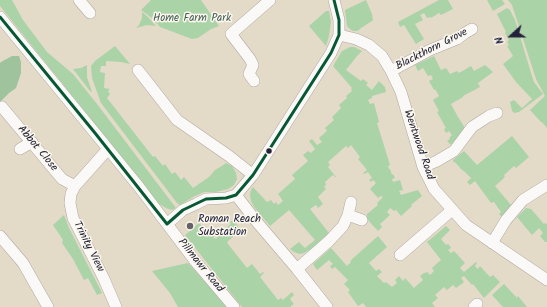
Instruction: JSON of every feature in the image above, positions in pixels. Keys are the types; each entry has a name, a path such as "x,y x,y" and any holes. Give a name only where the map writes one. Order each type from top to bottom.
{"street":[{"path":"79,0 90,13"},
{"path":"254,81 249,74 252,65 250,60 231,34 270,0"},
{"path":"167,224 184,210 206,199 226,198 236,195 253,175 332,53 338,35 339,20 334,0"},
{"name":"Pillmawr Road","path":"0,17 4,32 50,77 234,307"},
{"name":"Blackthorn Grove","path":"392,71 430,50 457,39 472,29"},
{"name":"Wentwood Road","path":"338,35 356,39 369,45 382,56 392,71 401,92 424,167 434,189 466,225 547,280"},
{"path":"138,70 177,120 253,175"},
{"name":"Abbot Close","path":"1,108 32,142 62,179 75,186"},
{"path":"424,167 454,151 472,127 489,116 497,113"},
{"path":"20,149 32,142"},
{"name":"Trinity View","path":"108,149 75,186 71,194 70,203 73,218 104,279 116,307"},
{"path":"492,242 506,220 523,200 547,185"},
{"path":"236,195 326,307"},
{"path":"297,269 343,226 348,215 350,202"},
{"path":"400,255 452,210"},
{"path":"348,215 362,220"},
{"path":"0,236 22,263 48,307"}],"green space":[{"path":"0,0 12,0 23,20 47,52 73,74 176,208 172,210 159,204 0,6"},
{"name":"Home Farm Park","path":"151,0 201,0 219,26 211,29 198,38 192,39 160,27 152,18 141,10"},
{"path":"366,0 373,20 359,30 353,31 347,26 345,10"},
{"path":"439,0 448,0 453,9 441,15 439,13 431,18 427,18 424,13 420,15 423,20 415,24 424,39 416,44 404,25 400,27 398,22"},
{"path":"487,0 502,0 505,4 493,11"},
{"path":"508,0 547,0 547,128 530,110 545,96 536,79 512,5"},
{"path":"507,8 510,10 515,20 534,82 543,94 519,112 514,113 510,102 514,100 522,108 532,99 516,82 503,64 513,56 507,46 509,45 507,42 509,40 497,14"},
{"path":"326,11 329,11 331,22 326,46 309,26"},
{"path":"142,12 156,26 147,25 136,28 142,18"},
{"path":"115,46 130,64 106,61 106,66 101,66 100,72 105,73 104,88 110,89 108,91 110,94 107,98 153,157 155,156 163,166 165,164 172,174 175,172 181,180 184,177 193,188 226,163 232,166 236,173 237,179 234,185 228,189 216,192 204,192 180,205 177,203 101,103 92,78 91,66 95,61"},
{"path":"350,47 354,47 362,51 346,70 361,81 363,79 368,83 366,85 372,90 379,81 385,87 386,92 372,96 372,98 368,100 370,104 374,103 379,122 377,123 390,165 388,166 395,178 392,179 393,182 400,180 403,190 399,191 401,195 418,190 422,196 401,216 396,210 394,211 390,208 387,212 390,215 380,224 382,227 378,231 367,219 367,214 378,205 377,203 383,197 381,196 378,198 370,189 376,183 373,180 371,182 369,180 372,178 368,172 363,173 367,170 358,159 360,157 351,145 348,148 346,146 328,162 330,165 328,167 336,177 333,175 325,182 326,185 324,187 326,189 318,197 323,204 318,208 316,205 310,209 329,233 311,249 300,254 290,249 299,242 305,248 315,240 289,210 270,226 254,207 251,201 251,190 253,187 267,202 271,200 274,204 276,202 278,205 283,201 278,194 295,179 292,175 308,161 303,155 308,151 311,153 315,149 309,141 312,139 317,145 322,142 319,138 327,131 325,128 334,120 332,117 341,108 339,105 352,91 352,88 333,66 342,51"},
{"path":"12,56 19,56 21,62 21,73 16,88 0,102 0,63"},
{"path":"434,56 441,70 446,68 450,74 457,71 459,73 471,66 474,71 485,65 493,72 478,83 480,87 451,104 465,128 451,145 447,141 452,135 449,131 446,133 444,129 446,128 437,112 439,111 433,100 439,96 429,81 433,79 431,75 428,76 423,68 418,71 415,65"},
{"path":"87,65 87,77 92,92 73,69 81,68"},
{"path":"512,136 529,157 516,168 514,166 495,186 511,205 502,217 499,214 501,212 494,202 491,203 475,181 470,185 467,182 471,178 455,162 454,163 453,160 464,151 477,165"},
{"path":"526,208 531,209 544,224 547,224 547,242 545,242 540,236 543,233 539,228 532,235 517,217"},
{"path":"64,215 102,293 97,295 88,278 84,280 73,259 62,243 63,240 53,225"},
{"path":"233,220 241,230 227,242 228,244 247,268 252,264 260,274 263,272 264,273 260,277 278,300 281,298 283,300 292,292 294,295 290,299 294,304 291,307 242,307 185,235 199,223 205,230 207,228 215,239 220,235 223,237 228,233 226,228"},
{"path":"446,226 450,230 441,239 446,245 448,244 450,246 451,248 448,250 451,253 454,251 465,263 460,268 464,272 476,262 477,263 475,266 478,269 480,266 490,277 493,275 500,282 484,298 473,284 472,285 464,276 461,278 464,282 456,288 453,285 447,290 444,287 435,295 438,298 432,303 435,307 366,307 363,303 358,306 348,292 350,290 344,284 348,280 335,267 332,269 330,266 333,264 329,260 317,270 313,264 331,248 347,266 351,262 350,261 378,236 387,247 369,263 376,271 379,269 382,272 377,276 384,283 386,282 392,287 397,283 395,280 399,276 403,281 405,278 414,288 423,280 420,276 427,272 430,275 434,271 432,268 441,260 427,242"},
{"path":"188,263 228,307 178,307 170,293 152,271"},
{"path":"504,284 517,298 518,296 527,307 503,307 492,295"}],"transit line":[{"path":"0,17 167,224 183,210 206,199 226,198 236,195 253,175 331,53 339,35 339,20 334,0"}],"place":[{"name":"Roman Reach Substation","path":"190,226"}]}
